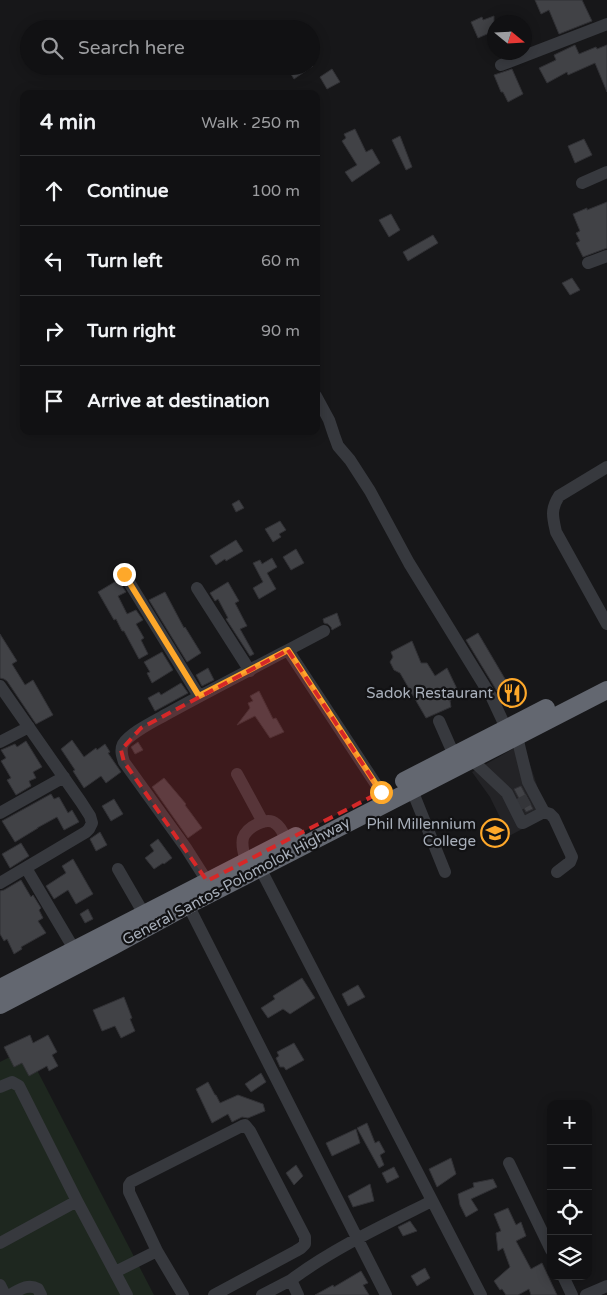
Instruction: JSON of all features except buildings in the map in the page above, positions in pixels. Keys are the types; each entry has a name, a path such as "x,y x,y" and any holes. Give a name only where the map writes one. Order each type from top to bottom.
{"highway":[{"path":"0,988 207,881 253,865 287,841 454,755 512,732 607,678"},
{"name":"General Santos-Polomolok Highway","path":"0,1004 188,905 253,865 472,760 512,732 607,690"}],"street":[{"path":"501,65 607,24"},
{"path":"582,183 607,172"},
{"path":"588,263 607,256"},
{"path":"320,403 329,420 338,446 350,460 370,491 409,563 512,732 533,797 544,812 554,818 572,857 570,862 556,872"},
{"path":"607,468 558,496 554,504 553,516 556,532 607,624"},
{"path":"124,574 199,696"},
{"path":"197,588 250,671"},
{"path":"207,881 186,848 124,762 121,750 125,742 141,728 324,631"},
{"path":"288,650 381,792"},
{"path":"0,686 64,777 92,821 91,826 86,832 0,883"},
{"path":"439,721 454,755"},
{"path":"0,742 29,727"},
{"path":"472,760 507,793 516,806 520,822 523,823 544,812"},
{"path":"237,774 263,822"},
{"path":"0,813 64,777"},
{"path":"412,790 445,872"},
{"path":"287,841 279,826 271,821 263,822 249,830 243,837 243,849 481,1295"},
{"path":"26,868 74,950"},
{"path":"118,869 144,914"},
{"path":"188,905 386,1295"},
{"path":"0,1087 12,1082 19,1086 127,1295"},
{"path":"183,1295 157,1251 129,1192 129,1185 131,1182 245,1125 250,1130 305,1237 305,1244 296,1251 214,1295"},
{"path":"509,1164 547,1242"},
{"path":"262,1295 291,1280 316,1262 357,1239 432,1200"},
{"path":"0,1243 77,1201"},
{"path":"115,1272 157,1251"},
{"path":"291,1280 298,1295"},
{"path":"565,1280 572,1295"},
{"path":"0,1285 5,1295"},
{"path":"10,1295 31,1286 38,1289 42,1295"},
{"path":"586,1295 607,1286"}],"highlighted area":[{"path":"288,650 381,792 207,881 124,762 121,750 141,728"}],"shaded area":[{"path":"523,743 547,816 509,836 490,797 472,772"},
{"path":"26,1049 154,1295 0,1295 0,1062"}],"tunnel":[{"path":"518,805 531,798"}],"place":[{"name":"Sadok Restaurant","path":"512,693"},
{"name":"Phil Millennium College","path":"495,833"}],"route":[{"path":"124,574 199,696 288,650 381,792"}]}
